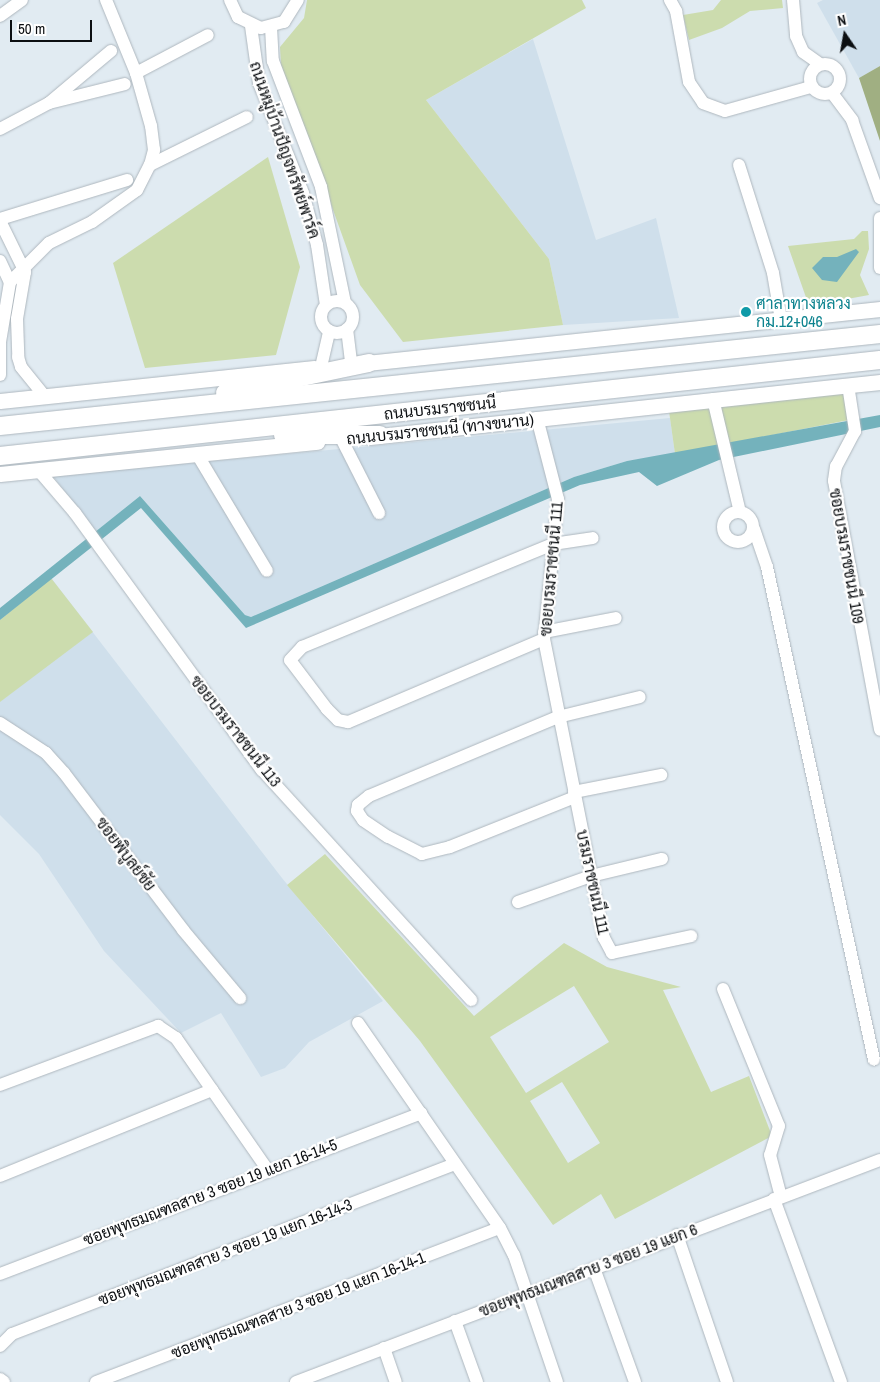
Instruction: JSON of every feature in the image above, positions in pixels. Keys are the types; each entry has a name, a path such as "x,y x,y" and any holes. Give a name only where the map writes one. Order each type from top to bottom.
{"highway":[{"name":"ถนนบรมราชชนนี","path":"0,426 880,334"},
{"name":"ถนนบรมราชชนนี","path":"0,456 880,360"},
{"path":"134,412 369,362"},
{"path":"174,437 380,435"}],"main road":[{"path":"0,401 880,310"},
{"name":"ถนนบรมราชชนนี (ทางขนาน)","path":"0,474 342,440 880,382"}],"street":[{"path":"0,16 22,0"},
{"path":"0,375 0,342 10,282 23,265 49,243 92,222 136,190 150,166 154,150 152,126 136,73 106,0"},
{"path":"230,0 238,17 251,26 271,28 284,22 298,0"},
{"path":"670,0 676,11 689,82 703,103 726,111 811,87"},
{"path":"793,0 796,36 803,52 820,64 831,65 839,73 840,84 832,93 820,94 811,87 810,73 820,64"},
{"name":"ถนนหมู่บ้านปัญจทรัพย์พาร์ค","path":"251,26 259,83 303,193 317,245 326,305 321,316 329,331 321,367"},
{"name":"ถนนหมู่บ้านปัญจทรัพย์พาร์ค","path":"271,28 273,61 321,186 345,303 352,313 347,329 351,364"},
{"path":"136,73 208,35"},
{"path":"0,129 49,103 111,51"},
{"path":"49,103 125,84"},
{"path":"832,93 852,120 880,198"},
{"path":"150,166 247,116"},
{"path":"739,165 772,273 781,320"},
{"path":"45,397 21,367 16,341 23,265 0,220 127,180"},
{"path":"880,218 880,268"},
{"path":"0,261 10,282"},
{"path":"326,305 345,303"},
{"path":"329,331 347,329"},
{"path":"0,342 16,341"},
{"name":"ซอยบรมราชชนนี 109","path":"848,385 854,425 836,466 834,481 880,730"},
{"path":"713,399 725,456 740,512 751,518 767,567 874,1060"},
{"name":"ซอยบรมราชชนนี 111","path":"538,418 558,500 544,636 575,799"},
{"path":"342,440 379,513"},
{"path":"197,454 266,571"},
{"name":"ซอยบรมราชชนนี 113","path":"39,471 89,532 262,770 470,1000"},
{"path":"740,512 724,520 727,539 746,540 754,530"},
{"path":"593,538 553,544 302,647 293,653 290,660 327,710 338,720 348,722 544,636 616,618"},
{"path":"640,697 558,717 368,796 358,805 357,811 363,820 400,845 422,854 450,847 575,799 661,775"},
{"name":"ซอยพิบูลย์ชัย","path":"0,723 46,753 64,773 183,930 240,998"},
{"name":"บรมราชชนนี 111","path":"575,799 604,938 612,953 691,936"},
{"path":"518,902 592,876 662,859"},
{"path":"723,989 779,1126 770,1155 777,1198 841,1382"},
{"path":"358,1023 500,1228 514,1255 557,1382"},
{"path":"0,1085 158,1026 176,1038 267,1169"},
{"path":"0,1176 212,1090"},
{"name":"ซอยพุทธมณฑลสาย 3 ซอย 19 แยก 16-14-5","path":"0,1274 267,1169 421,1113"},
{"name":"ซอยพุทธมณฑลสาย 3 ซอย 19 แยก 6","path":"296,1382 314,1379 384,1348 677,1235 880,1160"},
{"name":"ซอยพุทธมณฑลสาย 3 ซอย 19 แยก 16-14-3","path":"0,1346 12,1334 454,1164"},
{"name":"ซอยพุทธมณฑลสาย 3 ซอย 19 แยก 16-14-1","path":"96,1382 500,1228"},
{"path":"677,1235 727,1382"},
{"path":"594,1268 635,1382"},
{"path":"455,1321 477,1382"},
{"path":"384,1348 396,1382"},
{"path":"0,1379 4,1382"}],"shaded area":[{"path":"823,0 880,0 880,66 859,78 817,3"},
{"path":"533,39 596,240 656,218 679,318 563,325 549,259 426,100"},
{"path":"670,418 675,454 627,461 574,477 251,617 245,615 140,496 95,532 53,476"},
{"path":"51,578 282,878 383,1001 309,1042 285,1068 261,1077 221,1013 181,1033 104,951 39,854 0,815 0,620"}],"green space":[{"path":"307,0 582,0 586,8 426,100 549,259 563,325 403,342 360,285 281,65 280,47 304,18"},
{"path":"721,0 782,0 783,8 750,11 722,28 689,40 683,15 713,10"},
{"path":"880,66 880,141 859,78"},
{"path":"268,157 300,267 276,355 145,368 113,263"},
{"path":"862,231 868,231 869,249 860,275 869,295 809,306 788,246 854,239"},
{"path":"844,392 849,420 675,454 669,411"},
{"path":"51,578 93,632 0,702 0,620"},
{"path":"325,854 474,1016 564,943 607,967 681,987 663,990 711,1092 749,1076 772,1136 615,1219 601,1194 553,1225 420,1041 287,885","holes":["574,986 609,1042 526,1093 490,1037","562,1082 600,1143 568,1163 530,1101"]}],"water":[{"path":"856,249 859,252 837,282 822,280 812,268 823,257 837,257"},
{"path":"880,415 880,427 719,460 657,486 639,472 580,485 246,628 141,508 0,620 0,608 140,496 245,615 251,617 574,477 627,461"}],"place":[{"name":"ศาลาทางหลวง กม.12+046","path":"746,312"}]}
